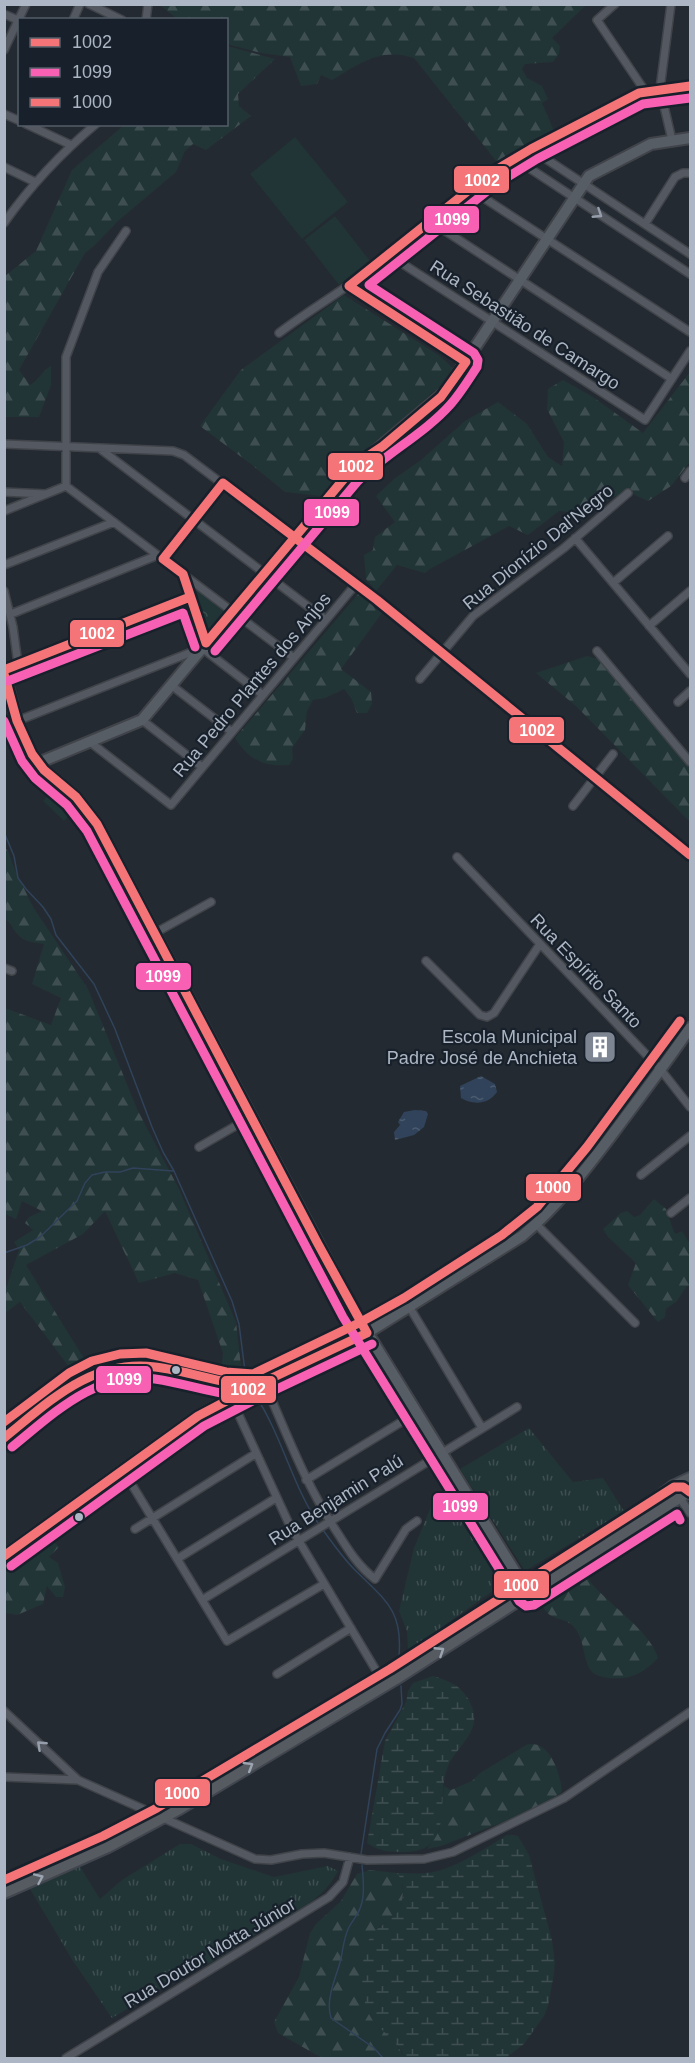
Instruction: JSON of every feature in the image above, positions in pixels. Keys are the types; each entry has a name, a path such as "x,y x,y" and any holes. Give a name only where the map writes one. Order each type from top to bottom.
{"main road":[{"path":"526,1590 671,1487 690,1478"},
{"path":"671,1487 668,1493 670,1498 678,1499"},
{"path":"4,1893 108,1847 163,1818 526,1590 690,1491"},
{"path":"4,1881 152,1814 380,1677 393,1675"}],"street":[{"path":"20,18 26,4"},
{"path":"73,18 80,4"},
{"path":"89,4 118,18"},
{"path":"615,4 597,20 645,91"},
{"path":"670,4 660,89 672,140"},
{"path":"4,14 18,21"},
{"path":"4,50 18,23"},
{"path":"279,333 315,306 349,286 470,189 514,158 645,91 690,86"},
{"path":"4,114 18,121"},
{"path":"30,126 71,145"},
{"path":"5,222 35,182 71,145 94,126"},
{"path":"38,763 142,720 348,474 441,397 493,322 583,183 596,171 643,147 690,138"},
{"path":"531,149 688,252 690,243"},
{"path":"514,158 690,274"},
{"path":"4,167 35,182"},
{"path":"645,224 675,177 683,173 690,173"},
{"path":"470,189 690,332"},
{"path":"430,221 672,379 690,351"},
{"path":"66,486 66,357 98,272 126,231"},
{"name":"Rua Sebastião de Camargo","path":"389,255 645,420 672,379"},
{"path":"349,286 466,362"},
{"path":"4,444 179,453 189,458 356,584 690,855"},
{"path":"99,448 326,620"},
{"path":"685,478 690,471"},
{"path":"11,614 160,557 194,520 223,483"},
{"path":"4,511 66,486"},
{"path":"66,486 294,658"},
{"path":"4,492 47,494"},
{"name":"Rua Dionízio Dal'Negro","path":"420,680 479,610 575,538 628,494"},
{"path":"4,565 114,522"},
{"path":"613,583 668,536"},
{"path":"575,538 689,669"},
{"path":"183,574 204,646 263,695"},
{"name":"Rua Pedro Plantes dos Anjos","path":"90,742 171,805 356,584"},
{"path":"4,591 11,614 18,664"},
{"path":"650,626 690,591"},
{"path":"190,597 4,671 17,721 26,744 38,763 76,796 92,815 322,1253 367,1333 526,1590"},
{"path":"17,721 204,646"},
{"path":"597,651 690,762"},
{"path":"171,685 232,732"},
{"path":"678,702 690,691"},
{"path":"142,720 202,767"},
{"path":"573,806 613,754"},
{"name":"Rua Espírito Santo","path":"457,857 661,1070 690,1107"},
{"path":"155,933 212,902"},
{"path":"426,961 480,1015 487,1017 494,1013 540,944"},
{"path":"4,1556 187,1424 231,1398 367,1333 509,1245 536,1224 566,1193 661,1070 690,1028"},
{"path":"199,1147 251,1117"},
{"path":"641,1176 690,1136"},
{"path":"671,1213 690,1198"},
{"path":"536,1224 635,1323"},
{"path":"410,1308 482,1428"},
{"path":"4,1438 76,1382 110,1368 145,1365 224,1384 260,1384"},
{"path":"224,1384 231,1391 231,1398 255,1454 298,1541 380,1677"},
{"path":"260,1384 328,1523 358,1564 375,1580 406,1529 417,1521"},
{"name":"Rua Benjamin Palú","path":"202,1600 517,1407"},
{"path":"306,1480 416,1413"},
{"path":"135,1529 255,1454"},
{"path":"123,1470 228,1641 324,1584"},
{"path":"177,1559 276,1498"},
{"path":"678,1499 690,1513"},
{"path":"277,1674 351,1628"},
{"path":"4,1710 78,1780 255,1859 272,1860 313,1853 367,1860 424,1859 453,1852 564,1798 690,1712"},
{"path":"4,1777 78,1780"},
{"name":"Rua Doutor Motta Júnior","path":"66,2058 329,1897 343,1882 350,1857"}],"green space":[{"path":"159,4 586,4 552,38 560,46 559,54 553,62 525,64 522,69 527,78 542,86 548,99 542,103 554,131 497,162 414,58 391,54 371,58 332,80 321,75 317,84 301,86 290,57 261,53 228,44 228,18 176,18"},
{"path":"228,46 275,59 238,94 239,106 251,116 206,150 193,144 185,151 176,172 118,221 85,253 19,370 30,385 51,366 51,385 39,417 5,417 5,276 36,251 72,170 123,126 228,126"},
{"path":"295,137 348,202 302,239 250,174"},
{"path":"335,216 370,261 339,285 304,240"},
{"path":"344,295 440,356 457,372 441,391 434,391 422,402 422,407 396,431 364,451 321,496 285,492 200,426 241,370"},
{"path":"690,372 690,462 671,486 648,501 628,492 609,499 590,514 559,511 528,535 509,526 425,573 397,565 376,591 366,579 364,555 373,550 375,537 395,522 376,496 465,421 498,402 527,424 548,457 562,466 564,442 547,409 548,389 563,380 593,397 643,433"},
{"path":"187,578 230,612 207,639"},
{"path":"359,593 382,613 341,669 371,692 372,704 367,713 357,713 351,698 344,689 325,698 313,700 307,711 305,730 292,748 293,759 289,765 272,765 252,757 235,738"},
{"path":"587,656 599,659 690,767 690,822 576,706 536,673"},
{"path":"54,789 75,809 64,821 43,801"},
{"path":"4,847 8,851 33,907 88,989 138,1111 179,1189 236,1322 242,1375 221,1371 223,1353 198,1280 175,1273 139,1283 105,1211 83,1234 26,1265 90,1368 76,1376 20,1302 5,1313 5,1288 19,1250 14,1242 33,1230 25,1223 29,1217 42,1211 22,1201 16,1219 5,1214 5,1008 51,1025 61,998 32,984 44,944 24,939 5,919"},
{"path":"654,1199 666,1209 674,1232 676,1234 682,1231 690,1244 690,1285 686,1287 677,1301 666,1309 665,1317 658,1322 628,1285 636,1263 608,1237 603,1229 621,1213 627,1211 634,1217 640,1215"},
{"path":"529,1428 573,1482 603,1478 624,1511 525,1571 460,1469"},
{"path":"450,1479 511,1578 408,1651 407,1631 399,1611 414,1548 433,1502"},
{"path":"51,1539 59,1547 49,1557 58,1563 65,1587 63,1597 56,1597 47,1586 43,1604 17,1615 6,1613 5,1615 5,1563 26,1547"},
{"path":"578,1576 588,1579 646,1637 658,1658 647,1668 636,1675 623,1678 609,1678 595,1674 589,1668 575,1628 566,1621 552,1616 544,1608 541,1601"},
{"path":"433,1676 452,1684 464,1693 471,1704 474,1723 446,1772 441,1823 431,1843 421,1850 390,1852 381,1850 367,1843 385,1741 406,1702 408,1691 413,1683"},
{"path":"528,1744 538,1745 548,1753 558,1772 562,1792 535,1810 441,1846 427,1849 439,1831 444,1786 451,1790 472,1781 480,1773"},
{"path":"507,1835 518,1836 529,1855 552,1940 554,1974 544,2016 524,2044 506,2058 405,2058 396,2044 370,2017 362,1986 367,1944 376,1930 398,1912 401,1904 403,1886 397,1873 436,1872 468,1859"},
{"path":"180,1844 191,1844 221,1859 274,1877 328,1866 338,1871 321,1893 300,1910 210,1963 183,1975 112,2018 73,1961 30,1889 80,1867 100,1899 122,1880"},
{"path":"370,1870 397,1873 402,1880 402,1903 398,1913 380,1926 367,1944 363,1991 375,2023 393,2039 405,2058 322,2058 278,2033 274,2022 299,1977 310,1933 316,1924 341,1901 357,1874"}],"water":[{"path":"481,1076 495,1084 497,1092 489,1099 480,1102 470,1102 461,1098 460,1086"},
{"path":"426,1111 428,1114 424,1127 414,1135 395,1140 394,1132 400,1125 398,1122 404,1112"}],"waterway":[{"path":"4,755 4,769"},
{"path":"4,832 14,856 18,878 43,907 51,919 56,935 94,984 115,1029 152,1127 232,1301 239,1324 246,1379"},
{"path":"4,1253 27,1245 40,1237 77,1201 85,1183 92,1175 133,1168 173,1171"},
{"path":"255,1395 273,1427 310,1511 320,1526"},
{"path":"323,1530 346,1561 390,1607 398,1627 399,1656"},
{"path":"361,1854 377,1749 400,1710 401,1686"},
{"path":"362,1865 364,1888 362,1902 346,1935 329,2003 331,2018 374,2048 383,2058"}],"transit line":[{"name":"1002","path":"206,643 348,474 362,460 383,446 441,397 466,362 349,286 489,174 531,149 639,93 690,86"},
{"name":"1099","path":"215,651 357,482 440,415 457,396 477,367 478,360 474,353 369,285 496,184 537,159 643,104 690,98"},
{"name":"1002","path":"206,643 183,574 163,559 223,483 377,600 690,855"},
{"name":"1002","path":"4,670 190,597"},
{"name":"1099","path":"8,681 183,613 195,647"},
{"name":"1002","path":"4,674 17,721 32,754 44,770 76,797 97,824 367,1333 255,1386 198,1416 4,1556"},
{"name":"1099","path":"4,721 22,761 35,778 67,805 87,831 343,1317 519,1601 526,1606 534,1605 677,1514 680,1520"},
{"name":"1000","path":"4,1422 69,1373 92,1361 120,1354 146,1353 226,1372 253,1374 361,1322 404,1298 502,1235 537,1207 587,1147 680,1021"},
{"name":"1099","path":"11,1566 204,1426 372,1344"},
{"name":"1002","path":"4,1438 55,1397 91,1376 111,1370 132,1366 155,1367 255,1386"},
{"name":"1099","path":"12,1447 60,1408 95,1388 114,1381 134,1378 155,1379 254,1398"},
{"name":"1000","path":"4,1880 103,1836 157,1808 390,1669 674,1487 683,1487 690,1492"}],"place":[{"name":"Escola Municipal Padre José de Anchieta","path":"600,1047"}]}
